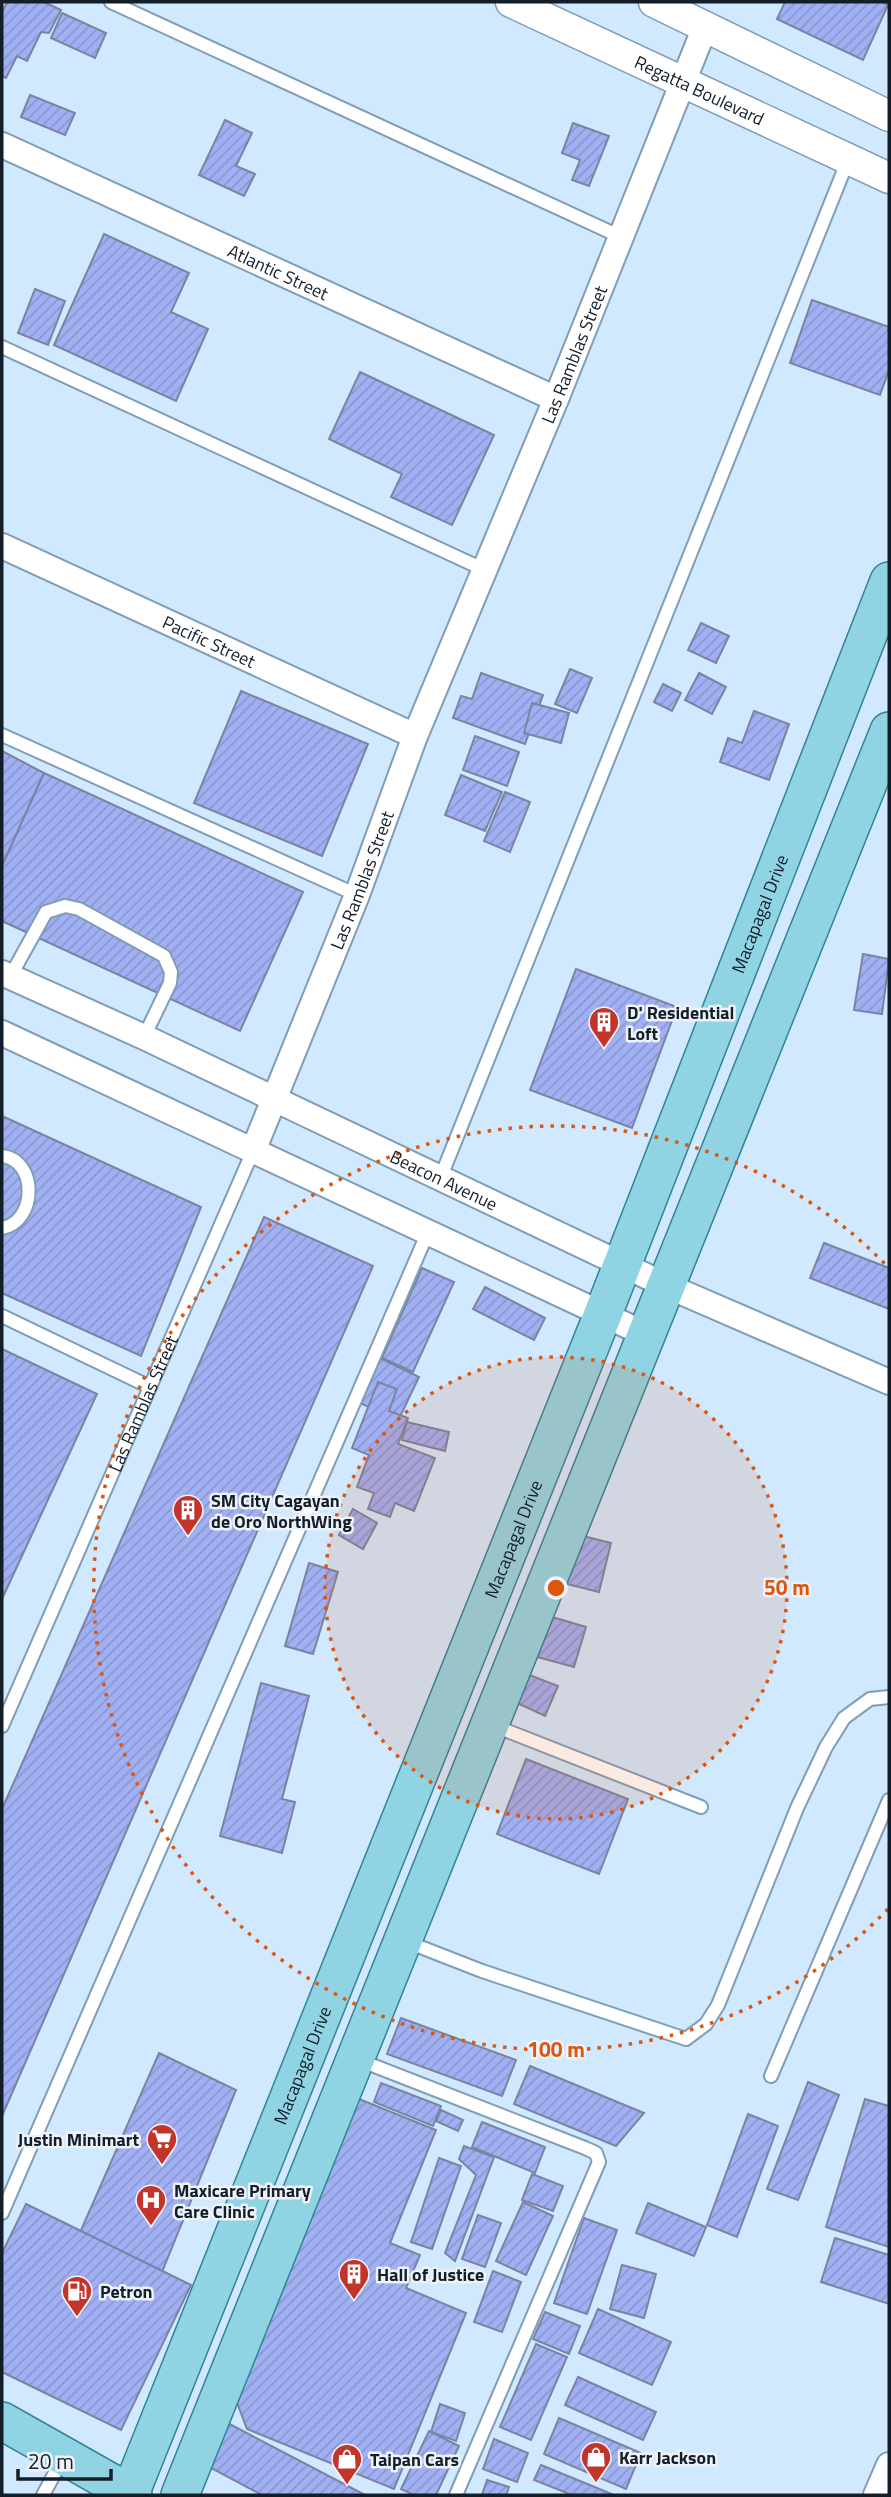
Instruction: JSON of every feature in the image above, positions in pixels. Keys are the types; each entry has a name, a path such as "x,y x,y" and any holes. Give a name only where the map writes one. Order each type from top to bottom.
{"main road":[{"name":"Macapagal Drive","path":"132,2495 603,1314 889,581"},
{"path":"180,2495 889,731"},
{"path":"2,2421 132,2495"}],"street":[{"name":"Regatta Boulevard","path":"511,2 889,178"},
{"path":"654,2 889,116"},
{"name":"Las Ramblas Street","path":"253,1151 357,895 415,736 556,398 705,27"},
{"name":"Atlantic Street","path":"2,145 556,398"},
{"name":"Pacific Street","path":"2,546 415,736"},
{"name":"Beacon Avenue","path":"6,975 144,1037 665,1285 889,1382"},
{"path":"2,1033 645,1334"},
{"path":"876,2495 889,2465"}],"lane":[{"path":"111,2 621,237"},
{"path":"440,1179 848,159"},
{"path":"2,347 485,570"},
{"path":"2,735 357,895"},
{"path":"6,975 46,912 65,906 79,909 164,956 172,972 170,984 144,1037"},
{"name":"Las Ramblas Street","path":"2,1726 253,1151"},
{"path":"2,1156 19,1166 26,1177 29,1190 27,1207 19,1220 2,1228"},
{"path":"2,2213 428,1233"},
{"path":"2,1317 150,1387"},
{"path":"402,1940 482,1971 686,2039 706,2024 718,2005 792,1821 826,1747 844,1718 870,1699 889,1697"},
{"path":"489,1724 701,1807"},
{"path":"771,2076 889,1800"},
{"path":"354,2058 585,2148 596,2153 599,2162 456,2495"},
{"path":"43,2495 64,2456"}],"building":[{"path":"7,2 44,2 61,10 49,33 41,32 27,61 17,56 6,78 2,76 2,13"},
{"path":"785,2 882,2 888,5 863,60 777,19"},
{"path":"62,13 106,33 95,58 51,38"},
{"path":"30,95 75,113 65,135 21,117"},
{"path":"225,120 252,133 236,166 255,174 244,196 199,175"},
{"path":"573,123 609,136 589,186 572,180 580,160 562,153"},
{"path":"104,234 189,273 171,312 208,329 176,401 54,345"},
{"path":"35,289 65,301 48,345 18,333"},
{"path":"812,300 889,327 889,370 880,395 790,363"},
{"path":"360,372 494,435 452,525 391,497 402,474 329,439"},
{"path":"701,623 729,636 716,663 688,650"},
{"path":"570,669 592,678 577,713 555,704"},
{"path":"481,673 543,695 525,744 453,718 461,696 472,699"},
{"path":"699,673 726,687 712,714 685,700"},
{"path":"663,684 681,693 672,711 654,702"},
{"path":"241,691 368,744 322,856 194,803"},
{"path":"532,703 569,713 561,743 524,733"},
{"path":"754,711 789,724 769,780 720,762 728,738 742,743"},
{"path":"475,736 519,752 507,786 463,770"},
{"path":"2,751 44,773 2,866"},
{"path":"44,773 303,892 240,1031 2,921 2,866"},
{"path":"461,775 502,792 485,831 445,815"},
{"path":"505,792 530,802 510,852 484,841"},
{"path":"863,954 889,959 882,1014 854,1010"},
{"name":"D' Residential Loft","path":"576,969 677,1007 632,1128 530,1090"},
{"path":"2,1116 201,1207 141,1356 2,1293"},
{"name":"SM City Cagayan de Oro NorthWing","path":"264,1217 373,1266 2,2116 2,1809"},
{"path":"824,1243 889,1268 889,1309 810,1278"},
{"path":"422,1268 454,1282 413,1372 382,1358"},
{"path":"485,1287 545,1318 534,1340 473,1309"},
{"path":"2,1349 97,1394 2,1599"},
{"path":"378,1357 419,1377 398,1421 356,1401"},
{"path":"378,1382 397,1389 389,1411 408,1418 398,1444 435,1458 414,1511 395,1503 390,1517 368,1509 374,1493 357,1487 369,1455 352,1448"},
{"path":"407,1422 449,1432 445,1451 402,1440"},
{"path":"353,1509 377,1523 363,1549 339,1535"},
{"path":"571,1533 611,1543 599,1592 559,1582"},
{"path":"309,1563 338,1572 313,1654 285,1646"},
{"path":"542,1614 586,1627 574,1667 530,1655"},
{"path":"527,1674 558,1686 545,1716 515,1702"},
{"path":"261,1683 309,1696 282,1799 295,1802 282,1853 220,1836"},
{"path":"526,1759 628,1799 599,1874 497,1834"},
{"path":"401,2018 516,2060 502,2096 387,2054"},
{"path":"159,2053 236,2090 125,2363 41,2321"},
{"path":"530,2066 644,2113 616,2146 514,2104"},
{"path":"808,2082 839,2095 798,2200 767,2189"},
{"path":"381,2083 441,2106 433,2126 374,2102"},
{"name":"Hall of Justice","path":"354,2097 436,2130 390,2243 420,2255 406,2288 466,2313 394,2489 247,2429 236,2400"},
{"path":"865,2099 889,2106 889,2247 826,2227"},
{"path":"441,2110 463,2120 458,2131 436,2121"},
{"path":"748,2114 778,2126 737,2237 707,2225"},
{"path":"482,2122 545,2147 535,2173 472,2147"},
{"path":"464,2146 494,2157 455,2261 445,2253 476,2175 459,2159"},
{"path":"439,2158 461,2166 432,2249 411,2242"},
{"path":"532,2174 563,2186 553,2211 522,2200"},
{"path":"523,2202 553,2216 526,2275 496,2261"},
{"path":"648,2203 706,2227 694,2256 636,2233"},
{"path":"26,2204 191,2285 121,2430 2,2372 2,2253"},
{"path":"478,2215 501,2223 485,2267 462,2259"},
{"path":"584,2218 617,2230 587,2314 554,2303"},
{"path":"835,2238 889,2255 889,2304 821,2282"},
{"path":"622,2265 656,2274 644,2318 610,2309"},
{"path":"493,2271 521,2282 502,2332 474,2322"},
{"path":"598,2309 671,2342 652,2385 579,2353"},
{"path":"545,2312 580,2326 569,2354 533,2339"},
{"path":"536,2344 567,2357 531,2440 500,2427"},
{"path":"578,2377 656,2412 643,2440 565,2405"},
{"path":"440,2404 465,2413 456,2441 431,2432"},
{"path":"559,2418 641,2453 626,2489 544,2454"},
{"path":"222,2420 365,2495 262,2495 200,2462"},
{"path":"429,2431 459,2446 436,2495 414,2495 401,2489"},
{"path":"494,2439 528,2453 517,2482 483,2469"},
{"path":"541,2465 614,2495 572,2495 534,2480"},
{"path":"487,2480 509,2487 506,2495 482,2495"}],"place":[{"name":"D' Residential Loft","path":"604,1049"},
{"name":"SM City Cagayan de Oro NorthWing","path":"188,1537"},
{"name":"Justin Minimart","path":"162,2166"},
{"name":"Maxicare Primary Care Clinic","path":"151,2227"},
{"name":"Hall of Justice","path":"354,2301"},
{"name":"Petron","path":"77,2318"},
{"name":"Karr Jackson","path":"596,2484"},
{"name":"Taipan Cars","path":"347,2486"}]}
